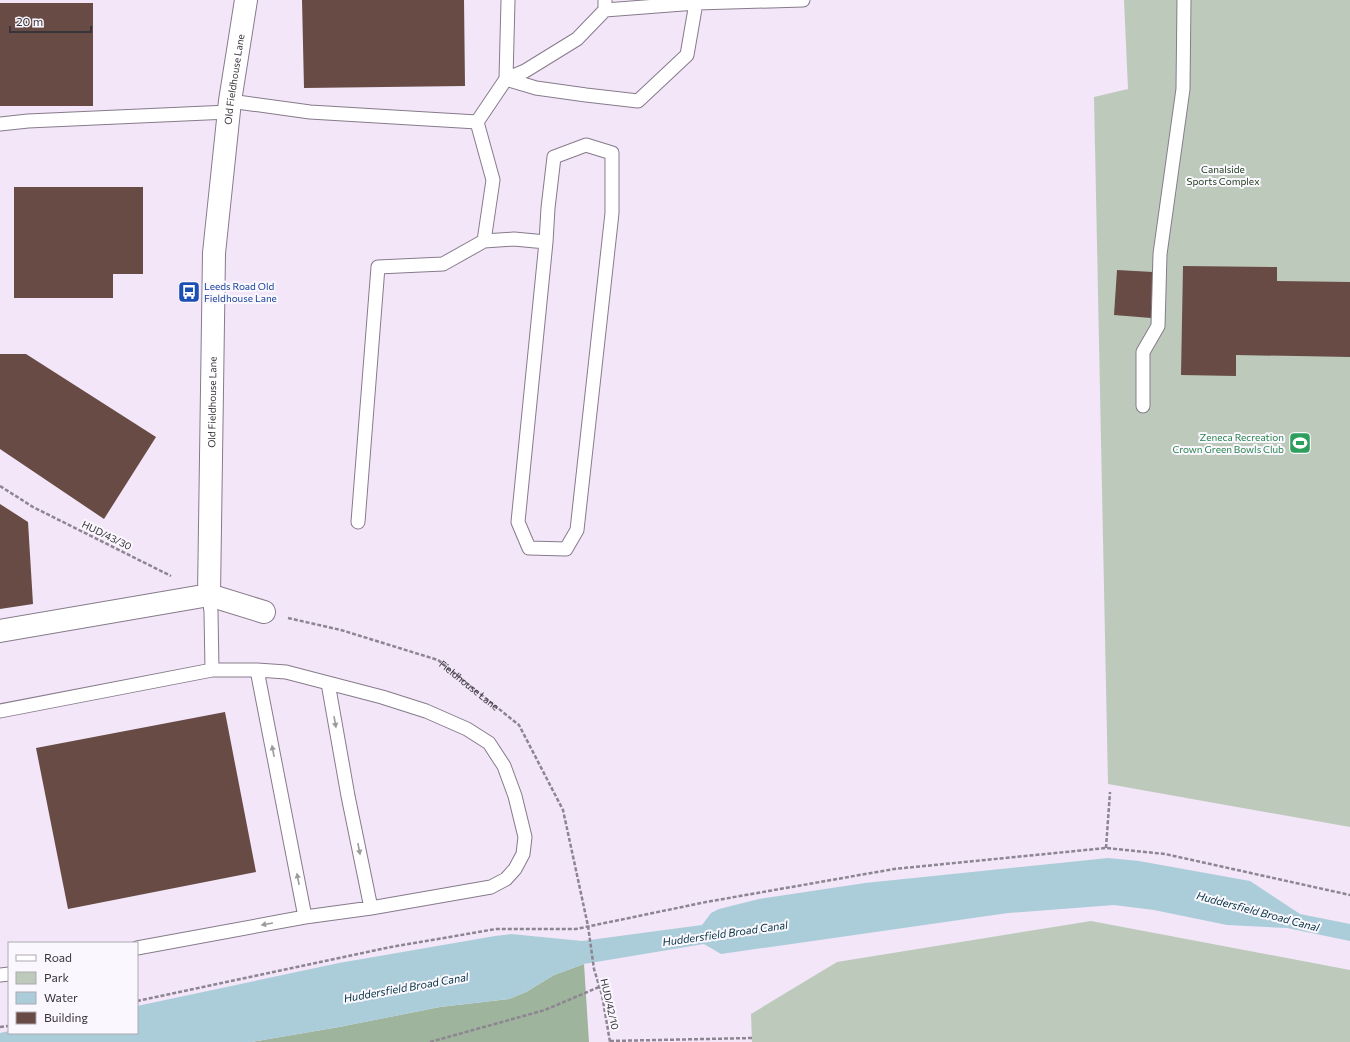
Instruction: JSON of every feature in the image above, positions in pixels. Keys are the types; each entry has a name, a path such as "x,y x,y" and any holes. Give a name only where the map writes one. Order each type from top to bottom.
{"street":[{"name":"Old Fieldhouse Lane","path":"209,595 214,252 230,106 246,0"},
{"path":"0,631 209,595 264,612"}],"lane":[{"path":"484,241 493,180 477,122 506,79 508,0"},
{"path":"506,79 525,71 577,39 605,5 696,1 803,0"},
{"path":"1143,406 1143,352 1158,326 1160,254 1183,89 1184,0"},
{"path":"506,79 536,88 586,96 638,100 687,55 696,1"},
{"path":"0,124 230,106 477,122"},
{"path":"586,145 612,152 612,213 577,530 566,549 529,548 518,522 546,242 554,157 586,145"},
{"path":"358,522 378,267 443,264 484,241 514,240 546,242"},
{"path":"209,595 211,612 212,670"},
{"path":"0,711 212,670 257,670 286,672 426,711 467,730 489,743 504,766 512,788 525,837 523,854 515,869 506,879 491,887 371,908 305,917 138,948"},
{"path":"257,670 305,917"},
{"path":"328,683 348,796 371,908"}],"path":[{"name":"HUD/43/30","path":"0,486 33,507 174,577"},
{"name":"Fieldhouse Lane","path":"264,612 341,630 438,660 519,725 563,810 588,926 594,969"},
{"path":"1106,848 1110,792"},
{"path":"138,1001 391,947 496,929 576,929 706,902 894,869 1106,848 1165,854 1350,895"},
{"name":"HUD/42/10","path":"594,969 602,995 610,1042"},
{"path":"430,1042 545,1010 600,986"},
{"path":"610,1042 752,1038"}],"green space":[{"name":"Canalside Sports Complex","path":"1124,0 1350,0 1350,827 1108,784 1094,97 1128,89"},
{"path":"1091,921 1350,970 1350,1042 752,1042 751,1014 837,962"},
{"path":"584,964 589,1042 251,1042 339,1027 440,1007 509,999 526,992 554,975"}],"water":[{"name":"Huddersfield Broad Canal","path":"1108,858 1139,861 1250,881 1300,914 1350,924 1350,941 1287,928 1227,925 1154,910 1114,905 1008,913 721,954 704,944 584,964 554,975 526,992 509,999 440,1007 339,1027 251,1042 0,1042 0,1033 8,1031 8,1034 138,1034 138,1006 339,963 511,934 582,941 702,925 711,913 719,909 759,899 865,883"}],"building":[{"path":"302,0 464,0 465,86 304,88"},
{"path":"0,3 93,3 93,106 0,106"},
{"path":"14,187 143,187 143,274 113,274 113,298 14,298"},
{"path":"1183,266 1277,267 1277,281 1350,282 1350,357 1236,355 1236,376 1181,375"},
{"path":"1117,270 1153,272 1151,318 1114,315"},
{"path":"0,354 26,354 156,437 104,519 0,449"},
{"path":"0,504 28,522 33,604 0,609"},
{"path":"225,712 256,872 68,909 36,748"}],"place":[{"name":"Leeds Road Old Fieldhouse Lane","path":"189,292"},
{"name":"Zeneca Recreation Crown Green Bowls Club","path":"1300,443"}]}
